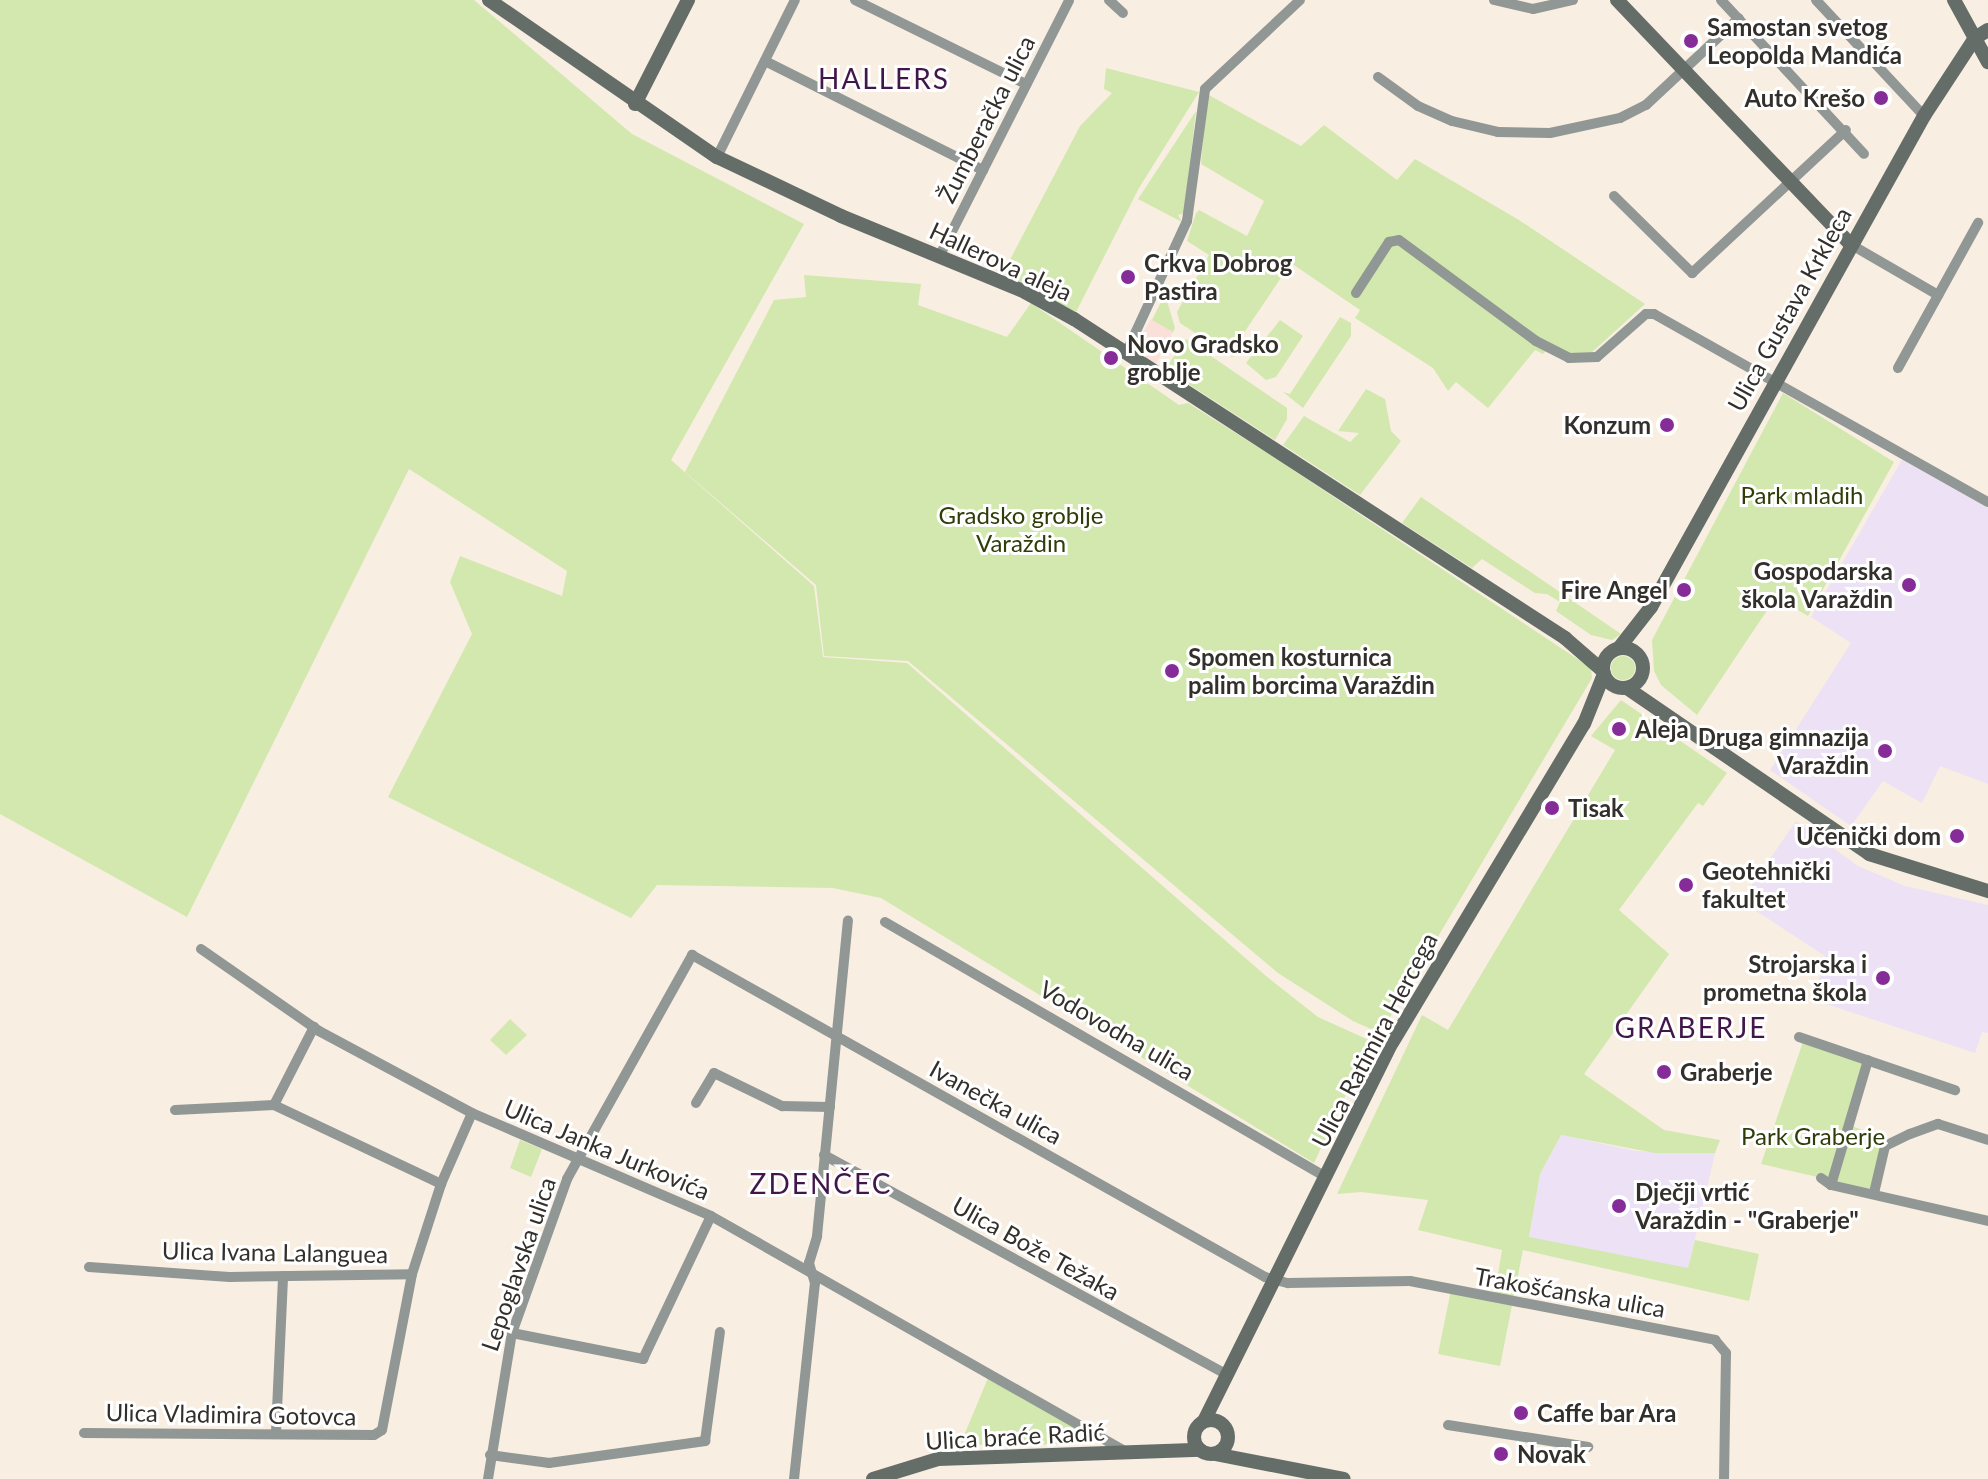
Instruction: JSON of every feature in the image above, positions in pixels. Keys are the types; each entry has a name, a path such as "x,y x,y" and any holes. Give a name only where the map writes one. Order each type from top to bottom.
{"main road":[{"name":"Hallerova aleja","path":"489,0 635,104 717,157 841,216 940,255 1046,303 1565,638 1624,688"},
{"path":"635,104 688,0"},
{"path":"1617,0 1787,183 1850,244"},
{"path":"1954,0 1982,34 1988,62"},
{"name":"Ulica Gustava Krkleca","path":"1603,672 1616,649 1651,607 1850,244 1924,116 1982,34"},
{"name":"Ulica Gustava Krkleca","path":"1641,665 1651,607"},
{"name":"Hallerova aleja","path":"1565,638 1616,649 1641,665"},
{"path":"1641,665 1680,721"},
{"name":"Ulica Ratimira Hercega","path":"1584,724 1624,688 1641,665"},
{"name":"Ulica Ratimira Hercega","path":"1199,1426 1225,1381 1405,1019 1584,724 1603,672"},
{"path":"1624,688 1680,721 1869,854 1988,891"},
{"path":"1225,1381 1226,1430 1224,1448 1207,1452 1199,1426 1226,1430"},
{"name":"Ulica braće Radić","path":"1163,1450 1199,1426"},
{"name":"Ulica braće Radić","path":"1226,1430 1232,1443 1264,1462"},
{"name":"Ulica braće Radić","path":"873,1479 938,1459 1163,1450 1207,1452 1344,1479"}],"street":[{"path":"717,157 795,0"},
{"path":"855,0 1026,84"},
{"name":"Žumberačka ulica","path":"940,255 1068,0"},
{"path":"1109,0 1123,13"},
{"path":"1126,353 1187,221 1205,89 1300,0"},
{"path":"1494,0 1533,9 1573,0"},
{"path":"1721,0 1846,130 1864,154"},
{"path":"1816,0 1924,116"},
{"path":"1378,77 1418,106 1452,121 1498,132 1550,133 1620,118 1646,105 1739,18"},
{"path":"765,61 983,170"},
{"path":"1614,196 1692,273 1846,130"},
{"path":"1898,368 1978,223"},
{"path":"1356,293 1389,242 1399,240 1536,341 1569,358 1597,357 1646,314 1654,314 1988,502"},
{"path":"1850,244 1938,295"},
{"path":"794,1479 813,1273 809,1263 830,1107 848,921"},
{"name":"Vodovodna ulica","path":"885,922 1326,1177"},
{"name":"Ulica Janka Jurkovića","path":"201,949 314,1027 472,1113 711,1216 1127,1452"},
{"name":"Lepoglavska ulica","path":"488,1479 512,1333 578,1158 687,963 692,955 698,957"},
{"name":"Ivanečka ulica","path":"698,957 1275,1281"},
{"path":"274,1105 314,1027"},
{"path":"1799,1037 1955,1090"},
{"path":"1831,1185 1868,1060"},
{"path":"696,1103 714,1073 782,1106 830,1107"},
{"path":"175,1110 274,1105 441,1184"},
{"name":"Ulica Vladimira Gotovca","path":"84,1433 374,1435 382,1430 412,1274 441,1184 472,1113"},
{"path":"1874,1193 1885,1146 1910,1134 1938,1124 1988,1140"},
{"name":"Ulica Bože Težaka","path":"824,1155 1225,1381"},
{"path":"1821,1178 1831,1185 1988,1221"},
{"path":"512,1333 643,1359 711,1216"},
{"name":"Ulica Ivana Lalanguea","path":"89,1267 283,1276 412,1274"},
{"path":"276,1432 283,1276"},
{"name":"Trakošćanska ulica","path":"1275,1281 1410,1281 1715,1340 1726,1353 1724,1479"},
{"path":"490,1455 549,1463 705,1441 720,1332"},
{"path":"1448,1425 1588,1447"}],"shaded area":[{"path":"1151,319 1173,332 1156,364 1134,349"},
{"path":"1903,458 1988,508 1988,784 1940,766 1922,803 1883,781 1851,826 1770,770 1851,643 1811,617"},
{"path":"1796,821 1858,866 1905,886 1988,905 1988,1033 1982,1032 1975,1053 1814,1000 1825,956 1741,901"},
{"name":"Dječji vrtić Varaždin - \"Graberje\"","path":"1561,1135 1636,1151 1715,1153 1688,1269 1529,1238 1540,1174"}],"green space":[{"path":"0,0 474,0 632,134 804,224 671,460 814,586 823,657 907,663 1266,976 1318,1017 1371,1041 1314,1163 881,898 833,888 657,885 631,918 388,797 472,634 450,582 460,556 562,596 567,571 409,469 187,917 0,814"},
{"path":"1106,68 1199,92 1139,188 1076,312 1003,273 1080,126 1112,93 1104,89"},
{"path":"1207,94 1301,146 1324,125 1397,180 1415,159 1519,220 1645,304 1591,353 1569,353 1552,344 1543,354 1535,350 1488,408 1456,382 1448,391 1433,368 1355,318 1360,310 1291,263 1239,340 1246,345 1241,354 1232,357 1180,323 1177,312 1209,255 1187,241 1196,213 1199,210 1247,236 1264,201 1201,164"},
{"path":"1196,111 1184,213 1178,215 1182,222 1138,199"},
{"name":"Gradsko groblje Varaždin","path":"804,275 921,284 918,305 1007,337 1031,303 1179,405 1188,403 1275,458 1591,668 1592,678 1386,1024 1371,1029 1353,1021 1278,973 908,661 824,656 816,585 685,472 774,300 806,297"},
{"path":"1165,294 1175,328 1173,332 1152,320"},
{"path":"1340,317 1351,323 1351,336 1303,408 1283,392 1290,394"},
{"path":"1280,320 1303,336 1276,377 1266,380 1246,363"},
{"path":"1186,339 1287,408 1287,419 1275,440 1165,369"},
{"path":"1366,389 1385,399 1391,431 1401,441 1360,495 1283,445 1304,416 1350,442 1359,433 1338,431"},
{"name":"Park mladih","path":"1783,393 1894,462 1808,616 1776,597 1697,715 1661,685 1654,671 1652,640"},
{"path":"1421,497 1621,634 1612,640 1591,635 1556,611 1560,602 1547,594 1535,593 1482,559 1472,568 1402,523"},
{"path":"1623,656 1631,660 1635,668 1631,676 1623,680 1615,676 1611,668 1615,660"},
{"path":"1621,700 1727,773 1703,806 1698,803 1619,910 1669,954 1584,1074 1664,1130 1720,1140 1715,1153 1655,1153 1561,1135 1540,1174 1529,1237 1688,1268 1695,1240 1759,1254 1749,1301 1523,1250 1500,1366 1438,1354 1451,1290 1494,1298 1502,1250 1418,1230 1428,1200 1361,1192 1337,1194 1422,1015 1448,1030 1615,750 1591,736"},
{"path":"510,1019 527,1035 506,1055 490,1040"},
{"name":"Park Graberje","path":"1803,1042 1870,1064 1852,1126 1890,1141 1879,1191 1761,1164"},
{"path":"520,1140 542,1149 531,1177 510,1168"},
{"path":"988,1378 1093,1434 1093,1444 960,1445"}],"place":[{"name":"Samostan svetog Leopolda Mandića","path":"1691,41"},
{"name":"Auto Krešo","path":"1881,98"},
{"name":"Crkva Dobrog Pastira","path":"1128,277"},
{"name":"Novo Gradsko groblje","path":"1111,358"},
{"name":"Konzum","path":"1667,425"},
{"name":"Gospodarska škola Varaždin","path":"1909,585"},
{"name":"Fire Angel","path":"1684,590"},
{"name":"Spomen kosturnica palim borcima Varaždin","path":"1172,671"},
{"name":"Aleja","path":"1619,729"},
{"name":"Druga gimnazija Varaždin","path":"1885,751"},
{"name":"Tisak","path":"1552,808"},
{"name":"Učenički dom","path":"1957,836"},
{"name":"Geotehnički fakultet","path":"1686,885"},
{"name":"Strojarska i prometna škola","path":"1883,978"},
{"name":"Graberje","path":"1664,1072"},
{"name":"Dječji vrtić Varaždin - \"Graberje\"","path":"1619,1206"},
{"name":"Caffe bar Ara","path":"1521,1413"},
{"name":"Novak","path":"1501,1454"}],"district":[{"name":"HALLERS","path":"884,78"},
{"name":"GRABERJE","path":"1691,1027"},
{"name":"ZDENČEC","path":"821,1183"}]}
